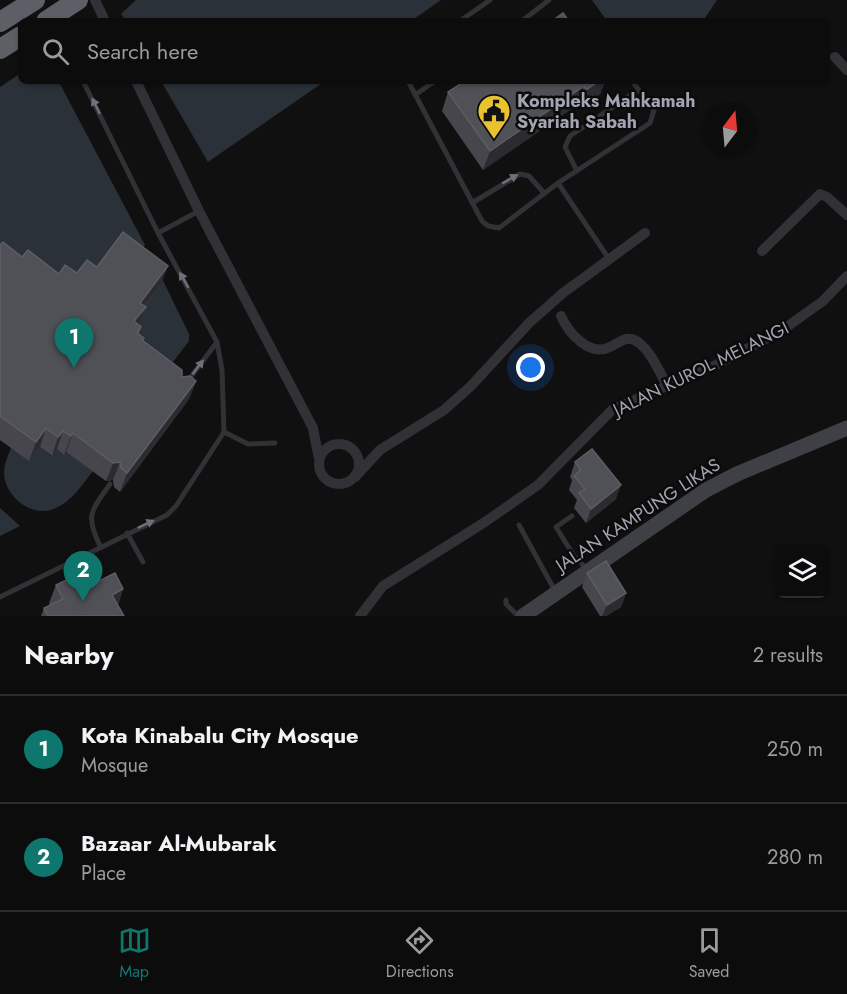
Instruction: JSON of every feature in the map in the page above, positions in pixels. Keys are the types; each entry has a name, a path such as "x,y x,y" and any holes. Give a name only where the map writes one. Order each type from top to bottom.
{"highway":[{"path":"0,22 34,0"},
{"path":"53,18 78,0"},
{"path":"0,49 18,38"}],"main road":[{"name":"JALAN KAMPUNG LIKAS","path":"523,616 706,490 737,474 847,428"}],"street":[{"path":"94,0 103,18"},
{"path":"835,57 847,70"},
{"path":"137,84 199,211 313,428 321,472 331,482 344,484 355,477 380,450 444,410 471,386 529,323 563,293 645,233"},
{"path":"762,250 820,194 847,214"},
{"name":"JALAN KUROL MELANGI","path":"360,616 382,586 485,522 538,485 613,409 668,387 793,325 823,301 847,276"},
{"path":"561,316 568,329 589,348 600,350 621,340 632,339 645,349 668,387"},
{"path":"313,428 339,444 363,451 380,450"},
{"path":"320,459 326,448 339,444"},
{"path":"351,447 359,458 355,477"}],"lane":[{"path":"464,18 490,0"},
{"path":"526,18 549,0"},
{"path":"0,597 167,515 176,506 224,432 222,370 217,342 158,233 84,84"},
{"path":"410,84 482,220 488,226 499,228 558,183 650,123 654,110 634,84"},
{"path":"415,95 431,84"},
{"path":"577,171 565,147 570,136 639,90"},
{"path":"472,203 520,174 529,176 544,194"},
{"path":"558,183 609,260"},
{"path":"158,233 199,211"},
{"path":"179,392 217,342"},
{"path":"224,432 248,444 275,443"},
{"path":"100,546 90,519 91,511 110,484"},
{"path":"572,516 556,527 574,556 588,570"},
{"path":"519,525 555,593"},
{"path":"127,533 143,562"},
{"path":"506,600 506,604 518,616"}],"shaded area":[{"path":"136,0 441,0 415,18 124,18 121,14"},
{"path":"592,0 717,0 705,18 605,18"},
{"path":"18,75 18,84 60,84 145,245 132,261 90,285 0,263 0,87"},
{"path":"163,84 321,84 208,162"},
{"path":"154,262 189,334 189,341 161,378 135,359 139,325"},
{"path":"40,447 51,456 57,449 66,452 93,471 67,501 48,511 32,509 18,501 8,488 4,476 5,464 11,448"},
{"path":"0,508 20,526 0,536"}],"building":[{"path":"563,13 567,18 556,18"},
{"name":"Kompleks Mahkamah Syariah Sabah","path":"460,84 595,84 586,90 584,86 490,151 448,92"},
{"path":"123,232 168,266 140,303 146,307 134,321 141,327 137,333 144,338 142,340 182,370 182,377 190,376 196,381 127,473 121,468 120,462 113,463 73,433 71,436 63,431 58,437 46,428 36,442 0,416 0,245 3,242 22,257 28,250 59,274 65,265 77,273 87,260 97,267"},
{"path":"592,449 621,485 591,509 579,493 585,489 574,476 581,470 575,462"},
{"path":"606,561 626,593 607,605 587,573"},
{"path":"90,568 97,582 115,573 123,589 112,595 124,616 48,616 44,608 63,599 56,585"}],"place":[{"name":"Kompleks Mahkamah Syariah Sabah","path":"494,140"},
{"name":"Kota Kinabalu City Mosque","path":"74,368"},
{"name":"Bazaar Al-Mubarak","path":"83,601"}]}
